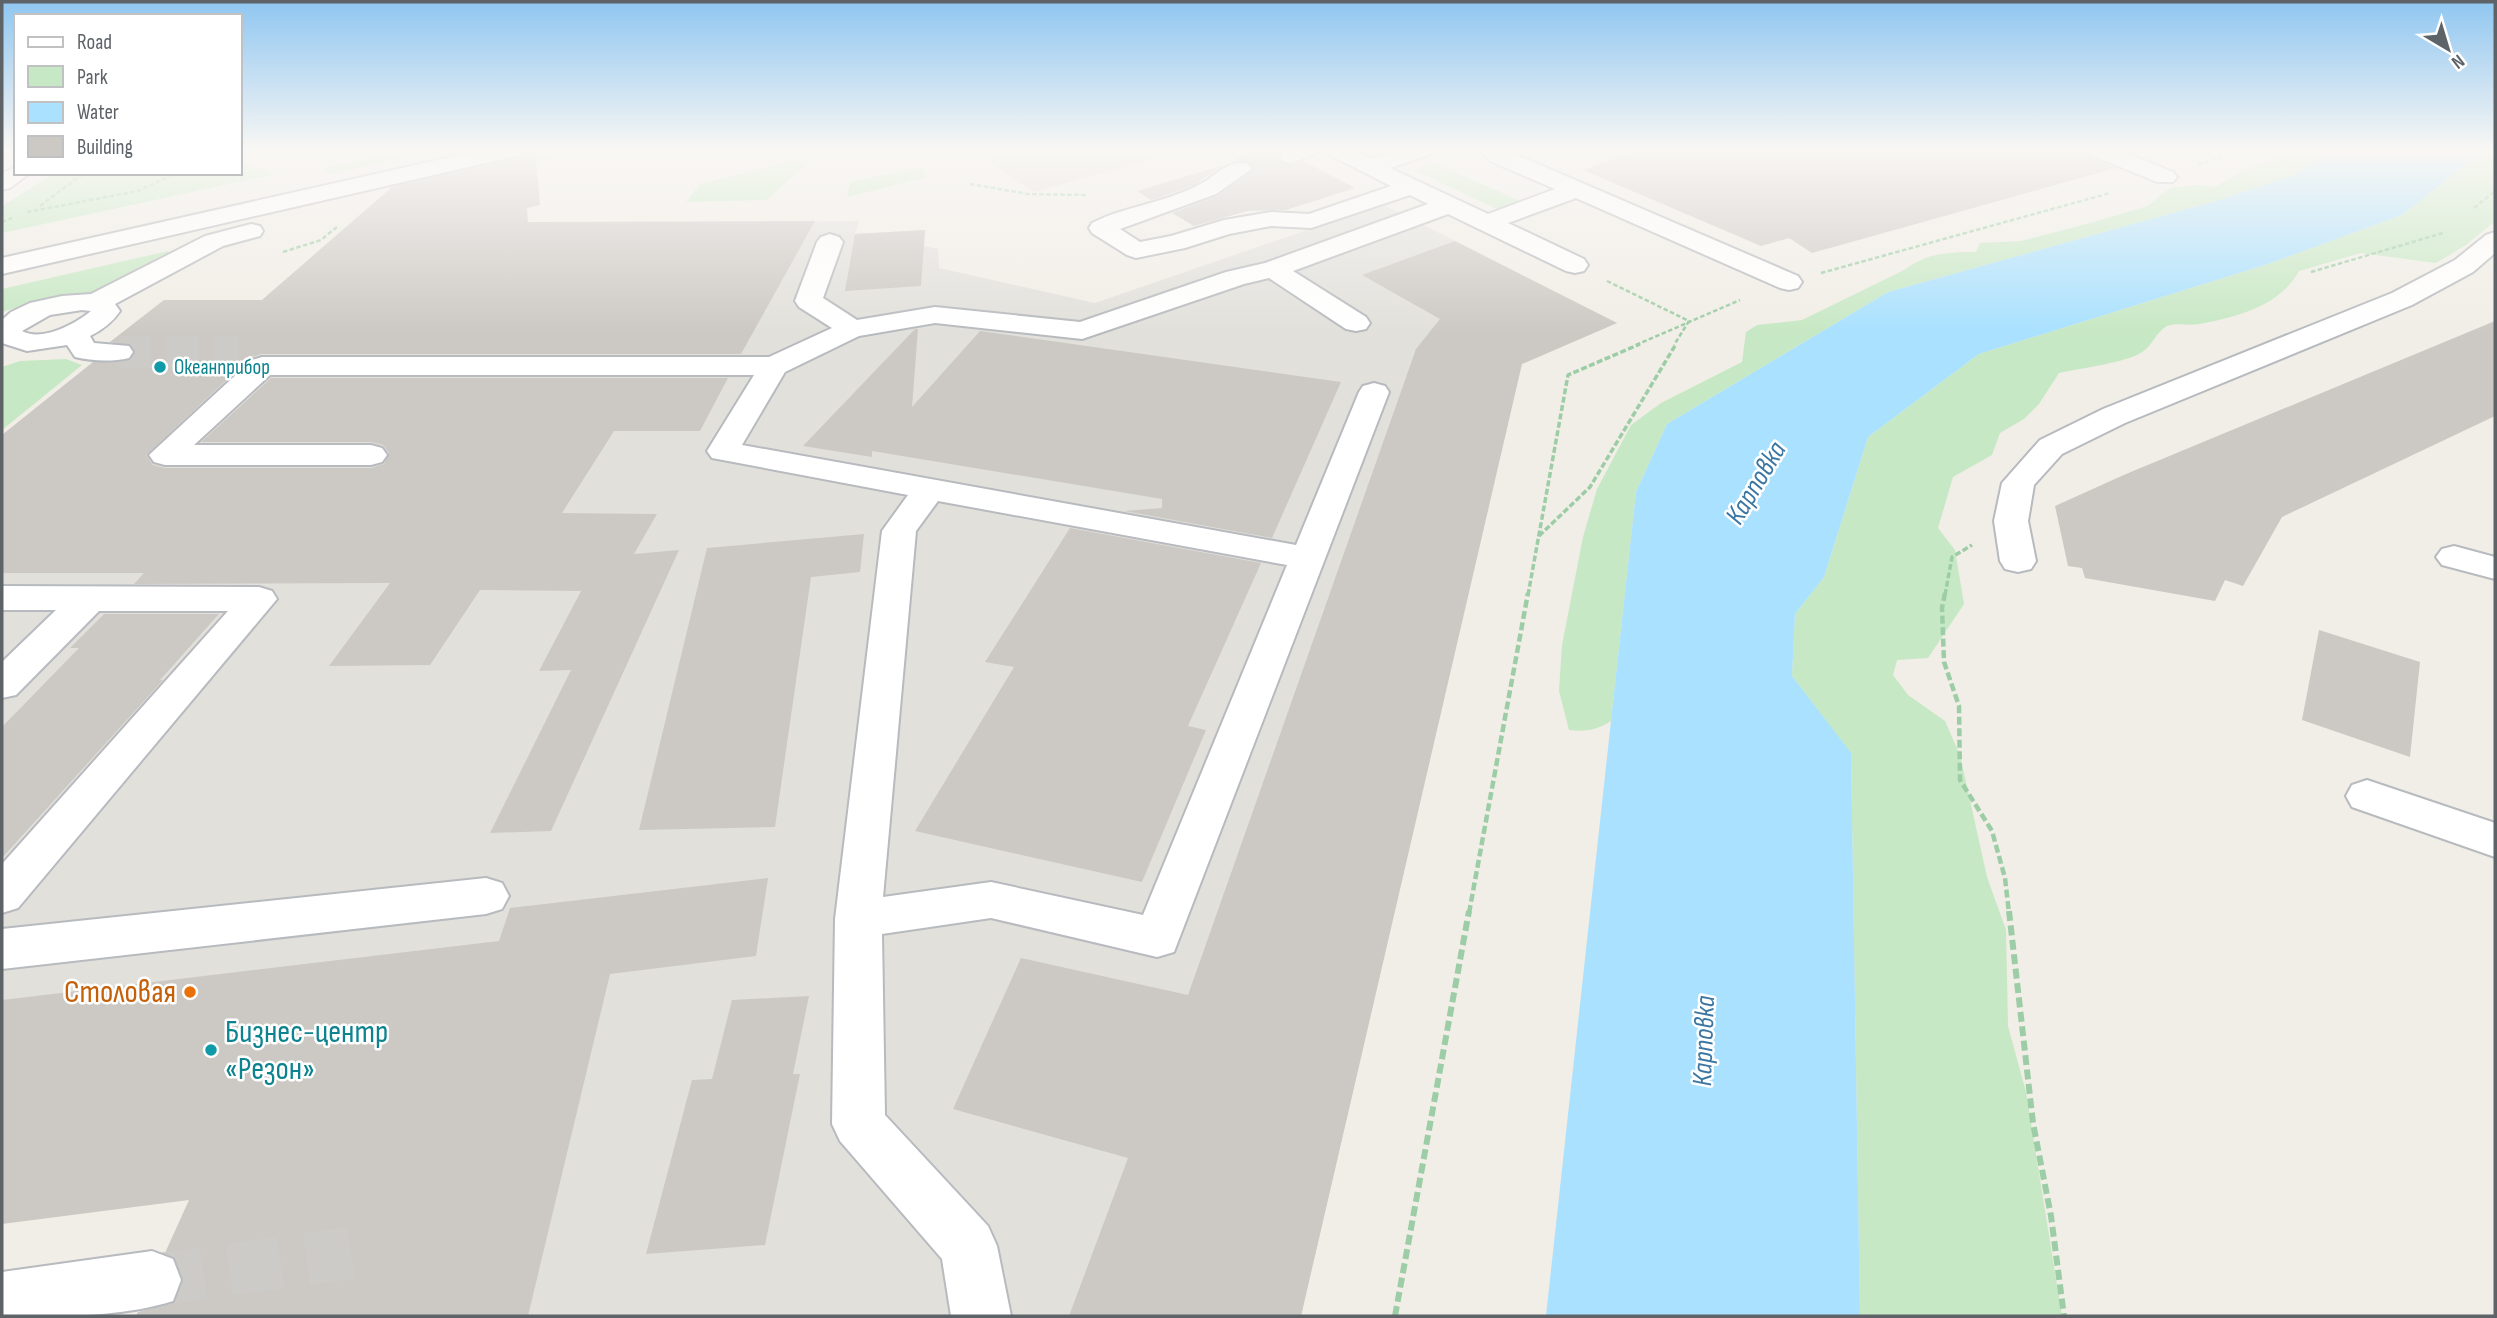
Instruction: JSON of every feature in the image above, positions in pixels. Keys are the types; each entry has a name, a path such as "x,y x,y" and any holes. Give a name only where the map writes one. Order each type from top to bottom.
{"street":[{"path":"2,254 248,211"},
{"path":"2,266 255,211"},
{"path":"95,303 273,211"},
{"path":"1142,211 1101,228 1136,250 1175,243 1224,227 1259,220 1311,221 1342,211"},
{"path":"371,455 165,455 250,359 774,366 852,328 935,314 1082,331 1273,268 1434,211"},
{"path":"1460,211 1576,265"},
{"path":"1486,223 1520,211"},
{"path":"1623,211 1789,282"},
{"path":"2018,561 2011,521 2018,483 2051,447 2114,416 2402,299 2463,266 2495,240"},
{"path":"830,242 809,301 852,328"},
{"path":"2463,266 2494,275"},
{"path":"1273,268 1356,323"},
{"path":"2,357 32,342 74,334 102,318 106,311 103,306 95,303 74,303 48,307 32,313 10,327 7,333 10,338 32,342"},
{"path":"74,334 85,351 119,352"},
{"path":"774,366 723,451 1307,558"},
{"path":"858,919 991,900 1157,938 1374,392"},
{"path":"929,489 899,531 858,919 859,1124 968,1246 981,1316"},
{"path":"2454,557 2495,568"},
{"path":"2,598 259,599 2,895"},
{"path":"2,685 89,599"},
{"path":"2367,796 2495,840"},
{"path":"2,949 486,896"},
{"path":"2,1301 152,1280"}],"path":[{"path":"25,212 29,211"},
{"path":"1125,211 1131,214"},
{"path":"1395,1316 1568,375 1689,321 1789,282 2045,211"},
{"path":"2465,216 2472,211"},
{"path":"2,222 14,217"},
{"path":"2311,272 2444,233"},
{"path":"1576,265 1689,321"},
{"path":"1538,537 1590,487 1689,321"},
{"path":"2011,521 1952,557 1942,608 1944,662 1959,706 1960,780 1992,831 2005,878 2033,1123 2051,1216 2064,1316"}],"shaded area":[{"path":"1363,211 1395,211 1617,323 1521,364 1301,1316 329,1316 403,1100 2,1154 2,435 77,375 85,375 127,346 106,345 164,300 262,300 346,227 859,221 855,234 925,230 924,246 938,249 939,268 1095,303"}],"green space":[{"path":"2,211 106,211 2,233"},
{"path":"2132,211 2182,211 1888,292 1667,424 1636,492 1611,721 1591,730 1569,730 1559,691 1562,645 1583,537 1597,489 1631,425 1661,403 1742,362 1746,332 1757,325 1802,320 1930,257 1947,253 1976,252 1980,243 2021,241"},
{"path":"2408,211 2495,211 2495,221 2466,245 2436,263 2361,253 2299,271 2281,293 2256,308 2199,324 2170,325 2137,355 2059,373 2039,404 2024,419 2000,433 1992,455 1953,477 1938,528 1955,550 1964,604 1928,658 1897,660 1893,675 1908,695 1945,721 1960,755 1987,877 2006,930 2008,1026 2026,1092 2062,1316 1860,1316 1851,754 1792,676 1795,614 1824,577 1868,437 1979,354 2268,264 2402,215"},
{"path":"168,251 168,257 91,296 65,296 32,302 2,312 2,289"},
{"path":"66,359 82,365 2,430 2,367 20,361"}],"water":[{"name":"Карповка","path":"2182,211 2408,211 2402,215 2268,264 1979,354 1868,437 1824,577 1795,614 1792,676 1851,753 1860,1316 1546,1316 1636,492 1667,424 1888,292"}],"building":[{"path":"365,211 527,211 528,222 815,221 741,354 261,354 250,358 146,455 153,465 165,468 371,468 384,464 389,453 383,445 371,442 201,442 271,378 728,378 700,431 614,431 562,513 657,514 634,554 679,550 551,831 490,833 571,670 539,671 581,591 480,590 430,665 329,666 390,583 134,584 144,573 2,573 2,435 93,362 131,359 135,353 131,345 110,342 164,300 262,300"},
{"path":"1179,211 1266,211 1247,211 1194,226 1172,213"},
{"path":"1678,211 1964,211 1812,253 1789,238 1761,246"},
{"path":"925,230 921,286 845,291 855,234"},
{"path":"1455,241 1617,323 1522,364 1301,1316 1069,1316 1128,1158 953,1109 1021,958 1188,995 1416,349 1440,319 1362,275"},
{"path":"2495,321 2495,416 2282,517 2243,586 2225,580 2215,601 2085,578 2082,568 2068,566 2055,506"},
{"path":"915,329 918,329 912,407 980,331 1341,382 1272,538 1124,511 1162,508 1162,499 872,451 872,457 803,446"},
{"path":"1070,528 1261,563 1188,726 1206,730 1142,882 915,831 1014,667 985,662"},
{"path":"864,534 860,572 811,577 775,827 639,830 707,548"},
{"path":"104,614 219,614 2,858 2,727 79,648 70,648"},
{"path":"2319,630 2420,662 2410,757 2302,720"},
{"path":"768,878 756,956 610,974 528,1316 136,1316 138,1312 175,1302 183,1279 175,1258 165,1253 189,1200 2,1224 2,1000 499,941 510,908"},
{"path":"809,996 793,1074 800,1074 765,1245 646,1254 692,1080 712,1079 732,1000"}],"tunnel":[{"path":"119,352 239,352"},
{"path":"152,1280 351,1253"}],"place":[{"name":"Океанприбор","path":"160,367"},
{"name":"Столовая","path":"190,992"},
{"name":"Бизнес-центр «Резон»","path":"211,1050"}]}
